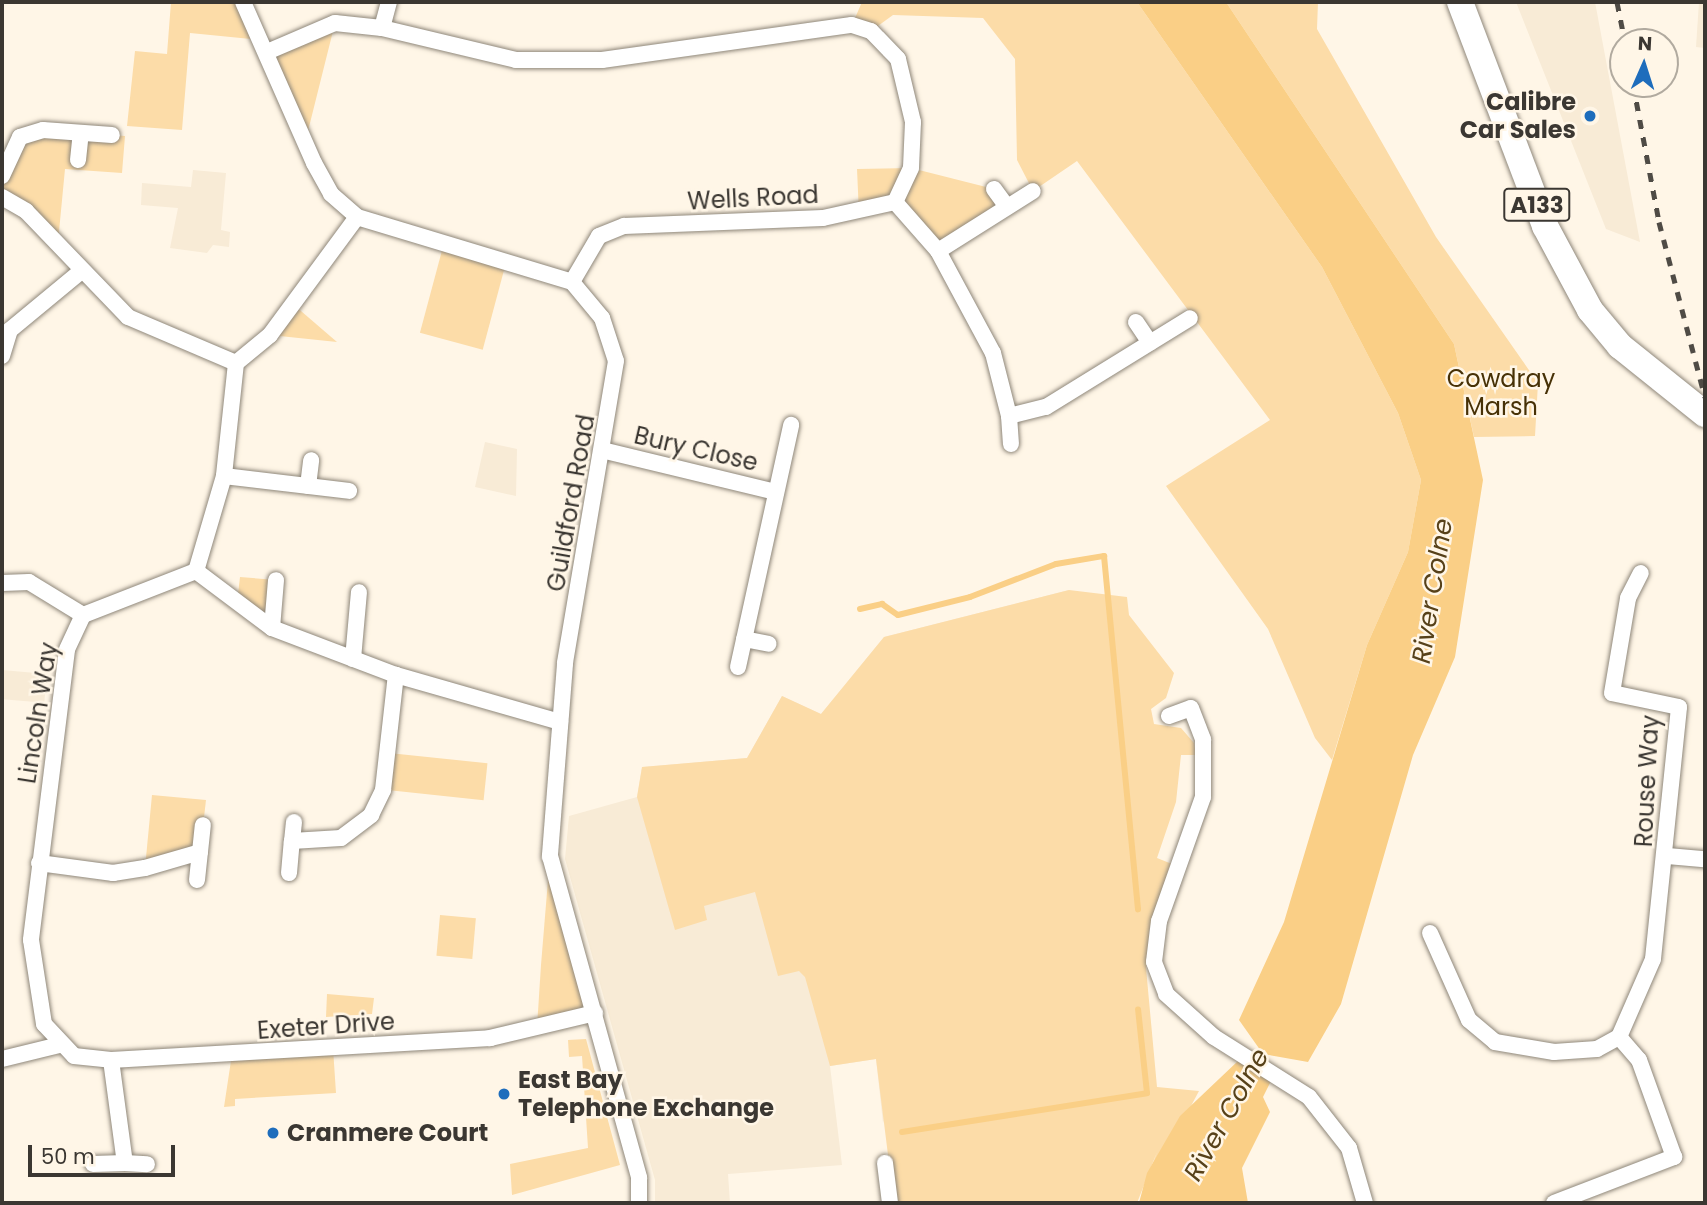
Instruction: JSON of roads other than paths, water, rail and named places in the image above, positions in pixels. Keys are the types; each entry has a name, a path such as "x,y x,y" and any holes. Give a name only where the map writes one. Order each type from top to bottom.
{"main road":[{"name":"A133","path":"1460,2 1545,226 1590,310 1660,380 1705,414"}],"street":[{"path":"243,2 314,163 331,194 357,217 572,282"},
{"path":"382,28 389,2"},
{"path":"267,52 335,23 382,28 516,60 602,60 852,25 871,31 898,59 913,122 911,168 895,202 938,251 993,353 1009,416 1012,444"},
{"path":"2,176 20,137 43,130 111,135"},
{"path":"78,160 81,133"},
{"path":"994,189 1007,207"},
{"path":"938,251 1033,191"},
{"path":"2,197 26,211 80,272 128,317 236,363"},
{"name":"Wells Road","path":"572,282 599,236 624,226 823,218 895,202"},
{"path":"357,217 270,335 236,363 224,476 196,570 272,628 396,675 560,722"},
{"path":"2,356 10,330 80,272"},
{"name":"Guildford Road","path":"572,282 602,318 616,361 606,451 560,722 550,856 639,1178 639,1203"},
{"path":"1009,416 1046,407 1190,318"},
{"path":"1136,322 1150,343"},
{"name":"Bury Close","path":"738,667 791,425"},
{"name":"Bury Close","path":"606,451 775,492"},
{"path":"308,486 312,460"},
{"path":"224,476 349,491"},
{"name":"Lincoln Way","path":"59,1045 44,1024 31,940 67,650 83,615 196,570"},
{"name":"Rouse Way","path":"1619,1037 1653,958 1667,856 1679,707 1612,692 1628,598 1641,573"},
{"path":"272,628 276,580"},
{"path":"2,583 29,582 83,615"},
{"path":"353,659 359,592"},
{"path":"744,639 769,645"},
{"path":"292,841 341,838 371,815 383,790 396,675"},
{"path":"1169,716 1191,708 1203,740 1203,797 1159,921 1154,962 1166,994 1214,1037 1296,1087 1349,1148 1365,1203"},
{"path":"289,873 294,822"},
{"path":"197,880 203,825"},
{"path":"39,863 113,873 200,852"},
{"path":"1667,856 1705,859"},
{"path":"1430,933 1469,1020 1495,1042 1554,1052 1597,1049 1619,1037 1639,1060 1674,1157 1554,1203"},
{"name":"Exeter Drive","path":"59,1045 74,1055 111,1060 490,1038 595,1013"},
{"path":"2,1059 59,1045"},
{"path":"111,1060 125,1163"},
{"path":"885,1163 890,1203"},
{"path":"93,1164 147,1164"}],"water":[{"name":"River Colne","path":"1137,2 1226,2 1454,344 1483,480 1455,657 1413,755 1341,1004 1308,1062 1263,1054 1239,1020 1284,922 1367,645 1408,552 1421,480 1398,413 1322,267"},
{"name":"River Colne","path":"1239,1060 1272,1079 1263,1097 1270,1112 1242,1168 1248,1203 1139,1203 1147,1173 1180,1116"}],"waterway":[{"path":"860,609 882,604 898,615 970,597 1056,564 1104,556 1138,909"},
{"path":"902,1132 1147,1093 1138,1009"}],"railway":[{"path":"1617,2 1622,28"},
{"path":"1636,98 1659,222 1705,397"}],"place":[{"name":"Calibre Car Sales","path":"1590,116"},
{"name":"East Bay Telephone Exchange","path":"504,1094"},
{"name":"Cranmere Court","path":"273,1133"}],"park label":[{"name":"Cowdray Marsh","path":"1501,393"}]}
